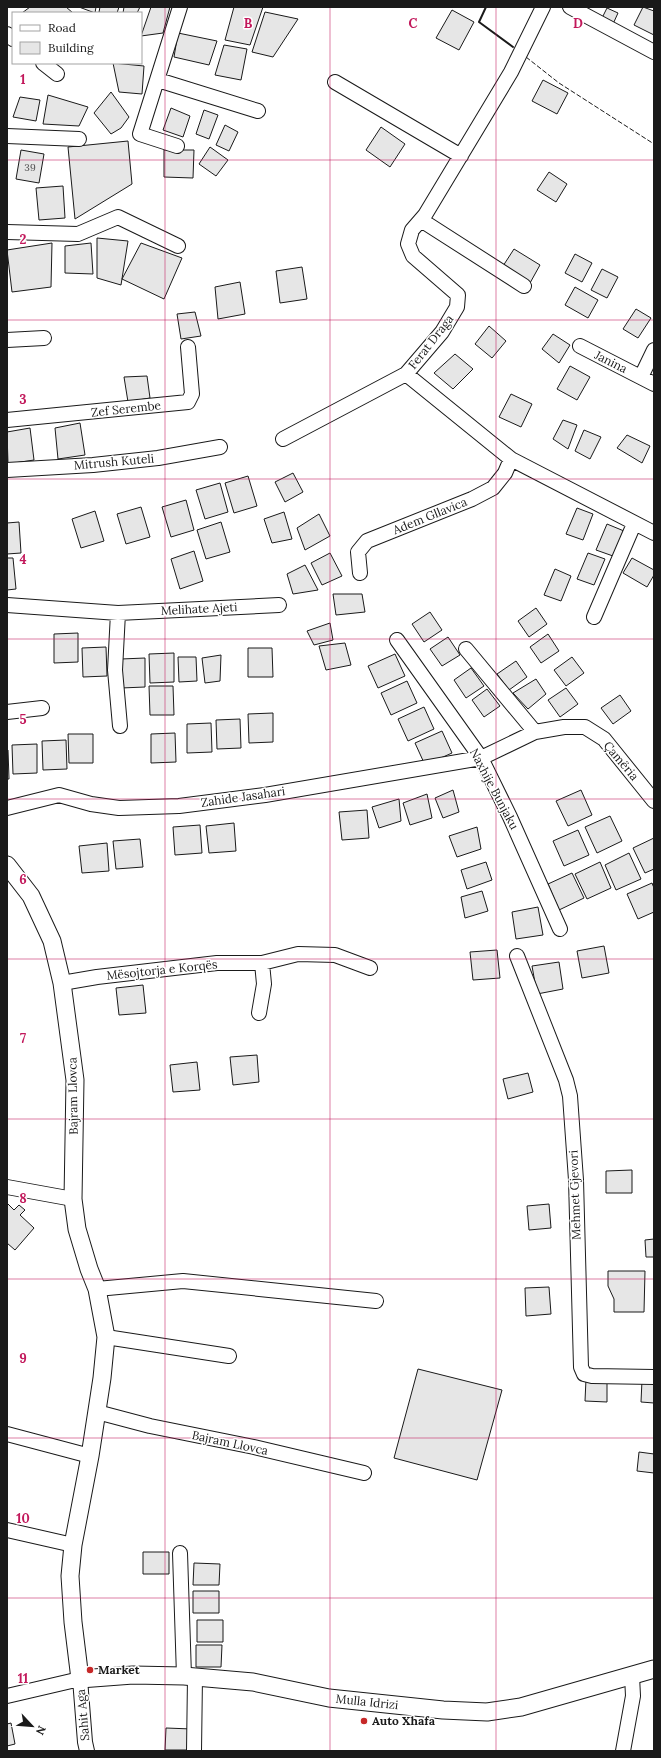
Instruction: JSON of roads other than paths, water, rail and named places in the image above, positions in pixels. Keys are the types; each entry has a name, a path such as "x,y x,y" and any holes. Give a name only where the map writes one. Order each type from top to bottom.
{"street":[{"path":"177,146 140,134 180,7"},
{"name":"Ferat Draga","path":"283,439 406,374 442,332 457,307 458,295 413,256 408,244 412,230 421,220 511,72 544,7"},
{"path":"570,7 654,52"},
{"path":"44,64 57,74"},
{"path":"158,80 258,111"},
{"path":"335,82 461,156"},
{"path":"7,136 79,139"},
{"path":"7,232 78,234 118,217 178,246"},
{"path":"421,220 524,286"},
{"path":"7,340 44,338"},
{"name":"Janina","path":"580,346 654,384"},
{"name":"Zef Serembe","path":"7,420 188,402 192,394 188,347"},
{"name":"Janina","path":"641,377 654,350"},
{"path":"406,374 512,460 654,533"},
{"name":"Mitrush Kuteli","path":"7,470 93,465 158,458 220,447"},
{"name":"Adem Gllavica","path":"360,573 358,552 367,541 472,499 493,488 505,473 512,460"},
{"path":"594,617 634,524"},
{"name":"Melihate Ajeti","path":"7,605 118,613 279,605"},
{"path":"118,613 115,670 120,726"},
{"name":"Naxhije Bunjaku","path":"397,640 480,758 510,817 560,929"},
{"path":"466,649 535,732"},
{"path":"7,712 42,708"},
{"name":"Çamëria","path":"480,758 535,732 564,727 584,727 604,739 654,801"},
{"name":"Zahide Jasahari","path":"7,808 59,795 91,804 119,808 179,806 264,795 480,758"},
{"name":"Bajram Llovca","path":"7,864 31,896 49,935 62,984 75,1080 73,1199 77,1229 89,1270 97,1290 106,1337 97,1412 73,1545 70,1576 73,1622 80,1679"},
{"name":"Mësojtorja e Korqës","path":"62,984 98,977 217,964 262,963 298,954 335,955 370,968"},
{"name":"Mehmet Gjevori","path":"517,956 566,1080 570,1096 576,1180 581,1367 584,1374 592,1376 654,1377"},
{"path":"260,1013 264,984 262,963"},
{"path":"7,1187 73,1199"},
{"path":"97,1290 183,1281 376,1301"},
{"path":"106,1337 229,1356"},
{"name":"Bajram Llovca","path":"97,1412 150,1426 254,1447 364,1473"},
{"path":"7,1434 90,1456"},
{"path":"7,1530 73,1545"},
{"path":"180,1553 190,1676 194,1751"},
{"name":"Mulla Idrizi","path":"80,1679 133,1675 190,1676 253,1682 329,1698 443,1710 486,1712 521,1707 654,1669"},
{"path":"623,1751 633,1696 632,1676"},
{"path":"7,1696 80,1679"},
{"name":"Sahit Aga","path":"80,1679 87,1751"}],"place":[{"name":"Market","path":"90,1670"},
{"name":"Auto Xhafa","path":"364,1721"}]}
